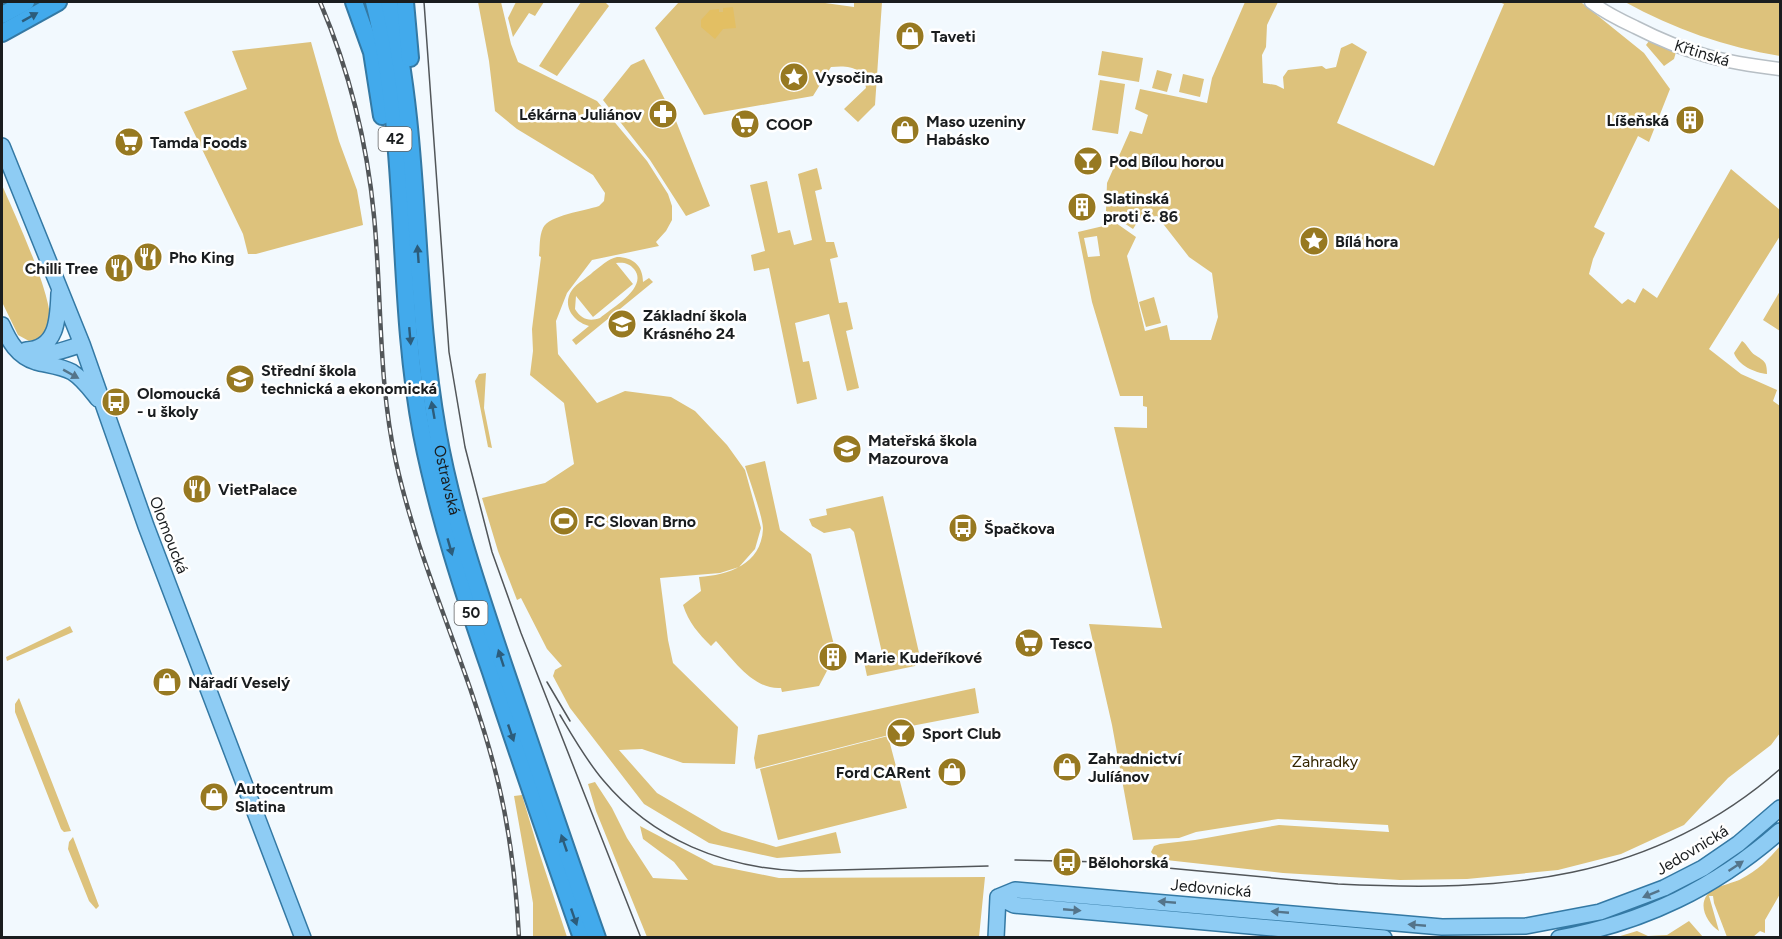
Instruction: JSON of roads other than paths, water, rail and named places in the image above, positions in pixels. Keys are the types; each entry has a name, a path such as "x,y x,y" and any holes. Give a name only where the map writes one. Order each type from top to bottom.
{"highway":[{"path":"2,15 26,2"},
{"path":"2,33 58,2"},
{"name":"42","path":"354,2 372,52 380,97 394,218 405,278"},
{"name":"Ostravská","path":"374,2 392,101 405,278 418,411 441,516 472,616 582,938"},
{"name":"Ostravská","path":"389,2 405,88 431,398 453,502 483,605 597,938"},
{"name":"42","path":"405,2 416,124 418,199 415,224"}],"main road":[{"name":"Olomoucká","path":"2,146 82,344 146,526 303,938"},
{"path":"23,350 36,348 53,334 58,317 59,287"},
{"path":"4,329 14,344 30,353 44,354 63,351 82,344"},
{"path":"4,329 14,346 28,359 67,370 76,375 87,385 107,411"},
{"name":"Jedovnická","path":"998,897 1016,890 1442,927 1526,926 1600,912 1664,888 1703,868 1738,844 1780,808"},
{"path":"1559,938 1624,923 1688,896 1749,857 1780,831"},
{"path":"996,938 998,897 1014,905 1384,938"}],"street":[{"name":"Křtinská","path":"1591,2 1655,38 1695,54 1734,63 1780,69"}],"tram line":[{"path":"424,2 449,352 465,447 492,552 521,633 641,938"},
{"path":"547,682 570,721"},
{"path":"560,715 591,764 623,801 644,819 667,834 717,857 772,869 800,871 988,866"},
{"path":"1015,860 1103,862 1338,884 1399,886 1516,881 1572,872 1627,858 1679,836 1730,807 1780,769"}],"railway":[{"path":"320,2 348,80 367,161 377,247 386,401 396,462 417,539 471,690 494,766 511,851 519,938"}],"place":[{"name":"Taveti","path":"910,36"},
{"name":"Vysočina","path":"794,77"},
{"name":"Lékárna Juliánov","path":"663,114"},
{"name":"Líšeňská","path":"1690,120"},
{"name":"COOP","path":"745,124"},
{"name":"Maso uzeniny Habásko","path":"905,130"},
{"name":"Tamda Foods","path":"129,142"},
{"name":"Pod Bílou horou","path":"1088,161"},
{"name":"Slatinská proti č. 86","path":"1082,207"},
{"name":"Bílá hora","path":"1314,241"},
{"name":"Pho King","path":"148,257"},
{"name":"Chilli Tree","path":"119,268"},
{"name":"Základní škola Krásného 24","path":"622,324"},
{"name":"Střední škola technická a ekonomická","path":"240,379"},
{"name":"Olomoucká - u školy","path":"116,402"},
{"name":"Mateřská škola Mazourova","path":"847,449"},
{"name":"VietPalace","path":"197,489"},
{"name":"FC Slovan Brno","path":"564,521"},
{"name":"Špačkova","path":"963,528"},
{"name":"Tesco","path":"1029,643"},
{"name":"Marie Kudeříkové","path":"833,657"},
{"name":"Nářadí Veselý","path":"167,682"},
{"name":"Sport Club","path":"901,733"},
{"name":"Zahradnictví Julíánov","path":"1067,767"},
{"name":"Ford CARent","path":"952,772"},
{"name":"Autocentrum Slatina","path":"214,797"},
{"name":"Bělohorská","path":"1067,862"}],"park label":[{"name":"Zahradky","path":"1325,761"}]}
